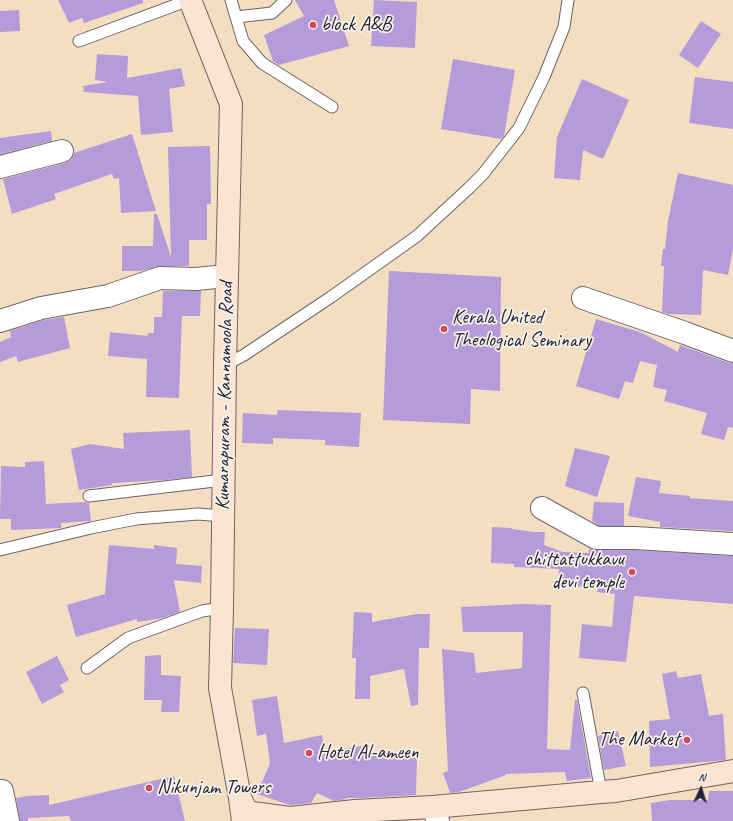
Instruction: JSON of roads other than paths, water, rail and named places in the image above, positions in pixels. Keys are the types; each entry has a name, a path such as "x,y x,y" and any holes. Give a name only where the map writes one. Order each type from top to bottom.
{"main road":[{"name":"Kumarapuram - Kannamoola Road","path":"189,0 231,104 224,365 224,480 220,688 243,821"},
{"path":"240,798 246,810 299,819 355,811 435,814 616,791 733,771"}],"street":[{"path":"0,167 62,151"},
{"path":"0,321 41,308 108,296 160,278 196,279 226,276"},
{"path":"583,298 733,351"},
{"path":"542,508 596,538 635,538 733,544"},
{"path":"2,791 8,821"}],"lane":[{"path":"79,42 189,0"},
{"path":"232,0 243,41 262,62 332,107"},
{"path":"236,17 272,13 286,0"},
{"path":"224,365 244,355 331,297 417,236 483,174 519,128 544,77 564,27 568,0"},
{"path":"89,496 224,480"},
{"path":"0,550 91,528 136,519 198,514 223,516"},
{"path":"87,668 128,638 202,611 222,608"},
{"path":"583,693 600,792"}],"place":[{"name":"block A&B","path":"313,25"},
{"name":"Kerala United Theological Seminary","path":"444,329"},
{"name":"chittattukkavu devi temple","path":"632,572"},
{"name":"The Market","path":"687,740"},
{"name":"Hotel Al-ameen","path":"309,753"},
{"name":"Nikunjam Towers","path":"149,788"}]}
